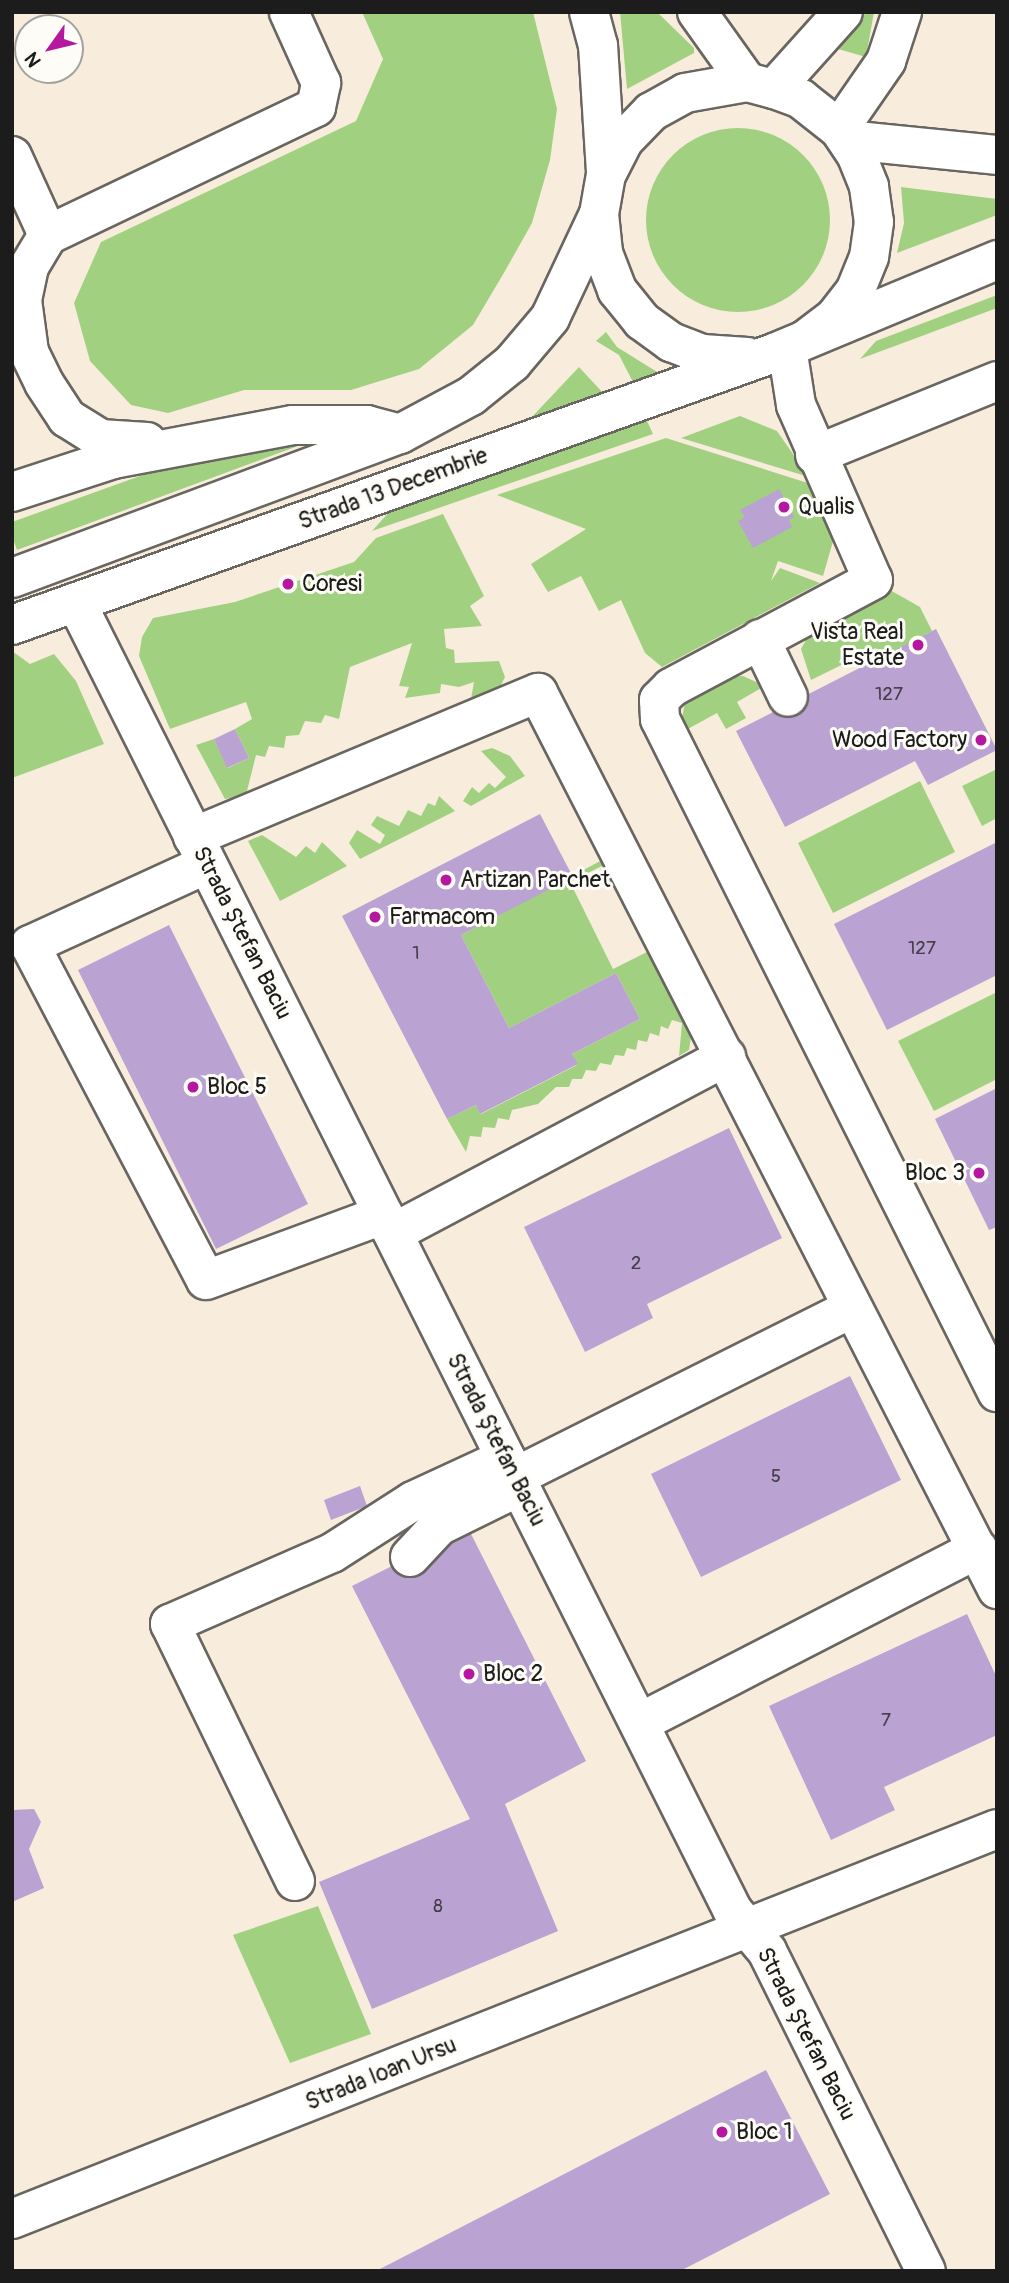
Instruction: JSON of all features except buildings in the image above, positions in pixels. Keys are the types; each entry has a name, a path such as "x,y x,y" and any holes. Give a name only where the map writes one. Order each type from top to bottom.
{"main road":[{"path":"180,444 100,439 67,418 44,383 29,352 22,300 29,267 48,235 316,107 321,83 289,12"},
{"path":"589,12 598,44 606,176"},
{"path":"696,12 761,85 844,12"},
{"path":"902,12 886,61 843,135 997,155"},
{"name":"Strada 13 Decembrie","path":"12,578 400,434 471,396 512,363 550,318 599,214 606,176 624,140 652,112 685,93 761,85 801,99 843,135 869,187 874,222 869,257 856,290 834,318 789,347 739,358 704,354 671,342 642,321 618,290 603,253 599,214"},
{"path":"12,156 48,235"},
{"name":"Strada 13 Decembrie","path":"12,625 789,347 997,260"},
{"path":"789,347 796,405 873,580 671,688 659,700 660,719 997,1392"},
{"path":"816,455 997,381"},
{"path":"13,481 180,444 293,425 366,425 400,434"},
{"name":"Strada Ștefan Baciu","path":"76,602 733,1911 766,1951 926,2271"},
{"path":"760,639 789,697"},
{"path":"726,1057 388,1224 206,1279 30,945 200,850 538,693 726,1057 997,1589"},
{"path":"410,1557 439,1526 514,1474 852,1308"},
{"path":"295,1881 170,1624 332,1553 413,1500 514,1474"},
{"path":"639,1723 978,1549"},
{"name":"Strada Ioan Ursu","path":"12,2219 997,1829"}],"green space":[{"path":"362,12 533,12 557,109 550,160 532,223 505,271 473,325 419,369 351,390 244,390 168,413 131,405 90,361 74,303 101,242 356,121 383,59"},
{"path":"620,12 657,12 694,48 694,53 627,89"},
{"path":"867,12 874,12 866,57 831,47"},
{"path":"738,128 773,135 789,143 803,155 815,169 823,185 830,220 823,255 815,271 803,285 789,297 773,305 738,312 703,305 687,297 673,285 661,271 653,255 646,220 653,185 661,169 673,155 687,143 703,135"},
{"path":"901,187 997,199 997,215 897,253 904,223"},
{"path":"997,295 997,308 860,359 876,341"},
{"path":"606,332 617,347 662,375 634,384 619,355 596,341"},
{"path":"579,367 604,394 529,420"},
{"path":"740,416 777,431 809,477 681,438"},
{"path":"647,421 653,434 372,531 391,510"},
{"path":"666,438 811,484 836,531 823,576 778,561 771,581 780,568 820,583 662,667 645,653 621,600 599,611 581,576 548,592 531,564 586,529 497,495"},
{"path":"306,443 17,550 12,536 12,522 229,444"},
{"path":"443,514 484,596 470,606 482,626 444,629 446,648 454,650 455,663 499,661 505,677 499,689 469,710 474,682 459,687 441,684 440,693 405,698 409,687 399,686 412,643 350,667 339,719 325,715 321,723 305,721 299,735 286,736 284,748 269,746 265,757 256,755 246,795 225,799 196,745 214,739 228,768 249,758 235,729 252,719 246,702 170,729 139,656 142,637 153,618 235,602 354,562 376,538"},
{"path":"890,590 920,607 932,631 881,658 876,648 811,680 801,649 806,640 816,629"},
{"path":"12,651 30,664 54,654 76,681 104,744 12,778"},
{"path":"743,676 765,686 737,702 746,718 726,729 717,713 686,730 682,718 685,702 697,688 724,677"},
{"path":"492,748 510,756 525,776 471,806 463,801 472,787 479,793 489,783 495,788 506,777 481,751"},
{"path":"997,769 997,818 982,826 962,786"},
{"path":"920,781 955,852 833,913 798,843"},
{"path":"439,796 455,811 360,859 349,843 357,830 380,844 385,835 371,825 377,816 399,826 408,810 421,816 428,803 435,806"},
{"path":"262,835 296,857 306,846 315,853 322,842 347,866 280,901 248,841"},
{"path":"604,859 606,864 570,882 613,969 647,952 652,957 692,1031 689,1050 679,1056 682,1023 672,1020 668,1029 661,1026 659,1036 650,1033 647,1042 638,1040 636,1050 627,1048 624,1056 615,1055 611,1065 600,1063 596,1071 586,1070 582,1079 572,1079 569,1087 556,1087 538,1104 512,1110 509,1120 498,1118 495,1128 483,1127 481,1137 470,1136 466,1152 447,1119 476,1105 481,1114 577,1065 572,1054 640,1019 616,973 509,1028 461,935"},
{"path":"997,992 997,1079 934,1111 898,1041"},
{"path":"318,1906 371,2034 290,2063 233,1935"}],"place":[{"name":"Qualis","path":"784,507"},
{"name":"Coresi","path":"288,584"},
{"name":"Vista Real Estate","path":"918,645"},
{"name":"Wood Factory","path":"981,740"},
{"name":"Artizan Parchet","path":"446,880"},
{"name":"Farmacom","path":"375,917"},
{"name":"Bloc 5","path":"193,1087"},
{"name":"Bloc 3","path":"979,1173"},
{"name":"Bloc 2","path":"469,1674"},
{"name":"Bloc 1","path":"722,2132"}]}
